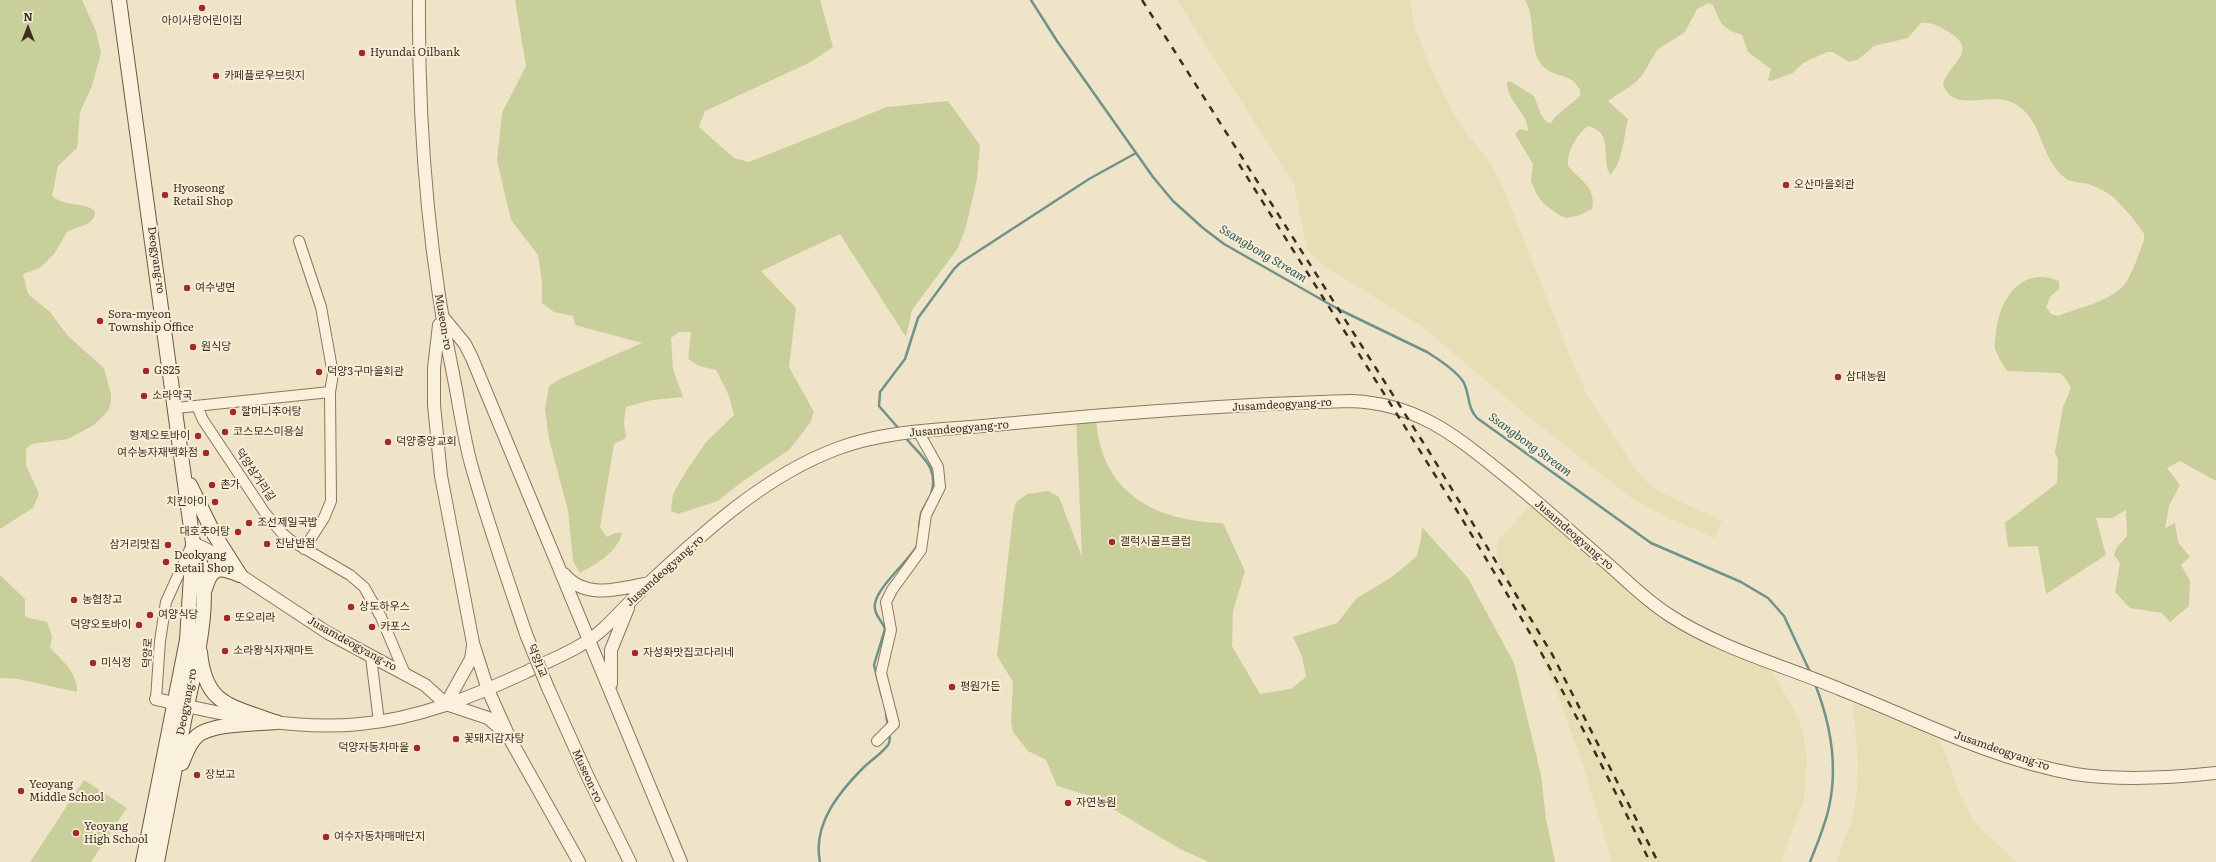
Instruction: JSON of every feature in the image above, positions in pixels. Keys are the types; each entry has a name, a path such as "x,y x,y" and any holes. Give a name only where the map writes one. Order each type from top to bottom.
{"main road":[{"name":"Deogyang-ro","path":"119,0 176,408 193,543 189,624 181,705 170,793 157,862"},
{"path":"184,471 214,534 240,575"},
{"name":"Deogyang-ro","path":"143,862 181,705 199,640 204,592 201,562 193,543"},
{"path":"204,592 210,576 216,570 226,570 240,575"},
{"path":"199,640 204,677 213,694 234,706 276,722"},
{"path":"170,793 188,748 198,735 212,728 276,722"}],"street":[{"name":"Museon-ro","path":"419,0 418,79 421,135 426,198 440,314 471,462 496,548 526,634"},
{"path":"299,241 321,307 333,374 330,392 331,501 324,518 304,549"},
{"path":"440,314 465,344 472,358 590,639 681,862"},
{"path":"440,314 434,368 434,405 442,476 473,643 488,690 511,741 579,862"},
{"path":"176,408 330,392"},
{"name":"Jusamdeogyang-ro","path":"193,543 218,555 240,575 328,633 428,687 446,704 488,690 590,639 649,583 736,509 780,478 837,449 858,442 895,435 1076,418 1325,402 1374,402 1396,407 1426,418 1457,437 1521,489 1668,615 1727,645 1844,690 1982,746 2056,770 2097,776 2138,778 2216,773"},
{"name":"덕양삼거리길","path":"197,406 203,420 265,513 281,532 304,549 350,575 364,587 381,617 405,674"},
{"path":"877,741 893,726 894,718 881,673 891,630 886,602 892,590 921,550 926,515 940,487 938,467 916,433"},
{"name":"덕양로","path":"156,699 164,611 169,593 193,543"},
{"path":"560,570 575,584 597,591 615,590 649,583"},
{"path":"612,694 612,650 631,601"},
{"name":"덕양1교","path":"526,634 548,688"},
{"path":"446,704 471,659 473,643"},
{"path":"371,657 379,722"},
{"name":"Museon-ro","path":"548,688 588,777 630,862"},
{"path":"156,699 276,722 340,726 379,722 446,704 488,718 500,727 511,741"}],"shaded area":[{"path":"1177,0 1410,0 1415,29 1431,68 1452,110 1467,134 1488,159 1502,185 1571,359 1587,395 1636,470 1647,482 1660,492 1722,521 1715,538 1669,518 1634,500 1524,413 1423,327 1322,265 1307,249 1294,184"},
{"path":"1535,501 1649,600 1762,659 1778,681 1799,720 1804,737 1807,762 1804,799 1781,862 1612,862 1583,765 1556,690 1496,554 1498,540"},
{"path":"1853,703 1940,740 1961,797 1972,818 1981,829 2017,862 1836,862 1852,820 1857,789 1858,763"}],"green space":[{"path":"0,0 82,0 96,31 101,53 92,86 80,112 77,148 58,166 52,196 63,202 90,208 95,211 95,216 86,224 67,232 54,254 40,268 23,274 28,294 50,312 68,336 104,368 111,394 111,403 108,411 94,425 68,439 32,444 26,449 26,465 39,494 33,508 0,529"},
{"path":"515,0 820,0 833,47 809,63 705,111 699,127 734,158 749,162 887,107 948,101 980,145 977,179 966,227 958,248 912,310 906,337 840,234 761,271 796,308 789,367 814,412 810,423 790,449 739,484 718,501 678,514 671,511 673,494 706,442 734,415 729,396 716,370 699,366 688,359 691,332 679,332 671,338 673,369 683,397 652,400 626,407 624,422 626,438 614,444 600,527 607,537 615,533 622,533 616,546 611,552 599,562 580,573 573,561 568,511 549,439 545,409 549,386 560,379 642,343 575,325 573,316 554,312 542,303 542,282 538,255 511,220 497,161 502,113 526,66"},
{"path":"1525,0 2216,0 2216,481 2180,461 2167,468 2180,485 2169,506 2165,528 2175,523 2178,542 2190,557 2181,565 2190,581 2189,606 2170,622 2162,613 2130,608 2115,592 2120,563 2114,555 2117,547 2127,536 2126,510 2112,518 2096,518 2106,555 2046,594 2038,546 2008,547 2005,523 2057,483 2058,460 2055,452 2063,407 2071,388 2066,379 2060,373 2007,371 1995,349 2001,309 2014,289 2023,282 2034,278 2046,277 2059,281 2059,289 2050,297 2046,307 2051,314 2058,316 2104,299 2121,288 2127,281 2144,240 2144,234 2130,215 2110,195 2091,185 2067,180 2056,169 2035,126 2029,116 2021,108 2009,101 2001,99 1963,100 1955,98 1948,93 1943,85 1962,52 1962,46 1958,40 1947,31 1936,25 1921,23 1908,38 1874,46 1859,59 1849,62 1833,52 1827,52 1803,63 1793,73 1771,81 1768,80 1771,69 1748,52 1742,35 1726,28 1720,21 1713,5 1708,3 1697,9 1685,32 1657,50 1643,74 1635,83 1608,101 1628,119 1618,163 1610,175 1607,168 1604,140 1601,134 1596,129 1588,126 1577,138 1569,155 1568,166 1590,190 1593,202 1592,209 1580,215 1567,218 1559,215 1545,205 1537,195 1531,181 1533,164 1515,134 1520,129 1528,131 1527,124 1525,118 1510,95 1507,82 1510,81 1534,96 1546,122 1551,123 1556,116 1580,96 1580,90 1572,80 1551,72 1540,63 1535,49 1530,16"},
{"path":"1096,417 1100,443 1108,465 1119,483 1135,497 1153,508 1174,516 1198,521 1223,523 1245,571 1233,611 1232,646 1260,694 1291,689 1306,677 1302,656 1293,637 1337,623 1357,598 1392,577 1417,556 1422,527 1468,578 1514,663 1541,775 1546,819 1555,862 1209,862 1180,849 1093,797 1057,786 1046,760 1028,751 1013,732 1011,721 1013,682 997,656 1013,514 1016,502 1027,494 1048,491 1059,497 1082,557 1076,418"},
{"path":"0,575 25,599 25,617 47,622 52,636 50,648 64,662 72,673 77,685 77,692 18,679 0,678"},
{"path":"84,780 127,808 91,862 30,862"}],"waterway":[{"name":"Ssangbong Stream","path":"1031,0 1057,41 1153,177 1173,201 1203,228 1224,244 1338,309 1427,352 1447,366 1461,379 1466,388 1470,406 1477,418 1651,543 1741,582 1768,598 1784,616 1811,674"},
{"path":"900,430 879,406 880,392 905,359 918,318 954,269 960,263 1089,179 1136,153"},
{"path":"905,437 927,462 931,469 933,476 931,494"},
{"path":"919,527 921,513 929,498"},
{"path":"882,697 874,665 885,629 876,612 875,602 885,585 914,551 918,544"},
{"name":"Ssangbong Stream","path":"1810,862 1821,835 1829,807 1833,776 1831,744 1825,713 1815,684"},
{"path":"886,714 888,726"},
{"path":"820,862 820,834 830,809 846,786 888,745 890,739 889,733"}],"railway":[{"path":"1142,0 1433,458 1552,654 1658,862"},
{"path":"1239,164 1432,470 1507,594 1571,707 1650,862"}],"place":[{"name":"아이사랑어린이집","path":"202,8"},
{"name":"Hyundai Oilbank","path":"362,53"},
{"name":"카페플로우브릿지","path":"216,76"},
{"name":"오산마을회관","path":"1786,185"},
{"name":"Hyoseong Retail Shop","path":"165,195"},
{"name":"여수냉면","path":"187,288"},
{"name":"Sora-myeon Township Office","path":"100,321"},
{"name":"원식당","path":"193,347"},
{"name":"GS25","path":"146,371"},
{"name":"덕양3구마을회관","path":"319,372"},
{"name":"삼대농원","path":"1838,377"},
{"name":"소라약국","path":"144,396"},
{"name":"할머니추어탕","path":"233,412"},
{"name":"코스모스미용실","path":"225,432"},
{"name":"형제오토바이","path":"198,436"},
{"name":"덕양중앙교회","path":"388,442"},
{"name":"여수농자재백화점","path":"206,453"},
{"name":"촌가","path":"212,485"},
{"name":"치킨아이","path":"215,502"},
{"name":"조선제일국밥","path":"249,523"},
{"name":"대호추어탕","path":"238,532"},
{"name":"갤럭시골프클럽","path":"1112,542"},
{"name":"진남반점","path":"267,544"},
{"name":"삼거리맛집","path":"168,545"},
{"name":"Deokyang Retail Shop","path":"166,562"},
{"name":"농협창고","path":"74,600"},
{"name":"상도하우스","path":"351,607"},
{"name":"여양식당","path":"150,615"},
{"name":"또오리라","path":"227,618"},
{"name":"덕양오토바이","path":"139,625"},
{"name":"카포스","path":"372,627"},
{"name":"소라왕식자재마트","path":"225,651"},
{"name":"자성화맛집코다리네","path":"635,653"},
{"name":"미식정","path":"93,663"},
{"name":"평원가든","path":"952,687"},
{"name":"꽃돼지감자탕","path":"456,739"},
{"name":"덕양자동차마을","path":"417,748"},
{"name":"장보고","path":"197,775"},
{"name":"Yeoyang Middle School","path":"21,791"},
{"name":"자연농원","path":"1068,803"},
{"name":"Yeoyang High School","path":"76,833"},
{"name":"여수자동차매매단지","path":"326,837"}]}
